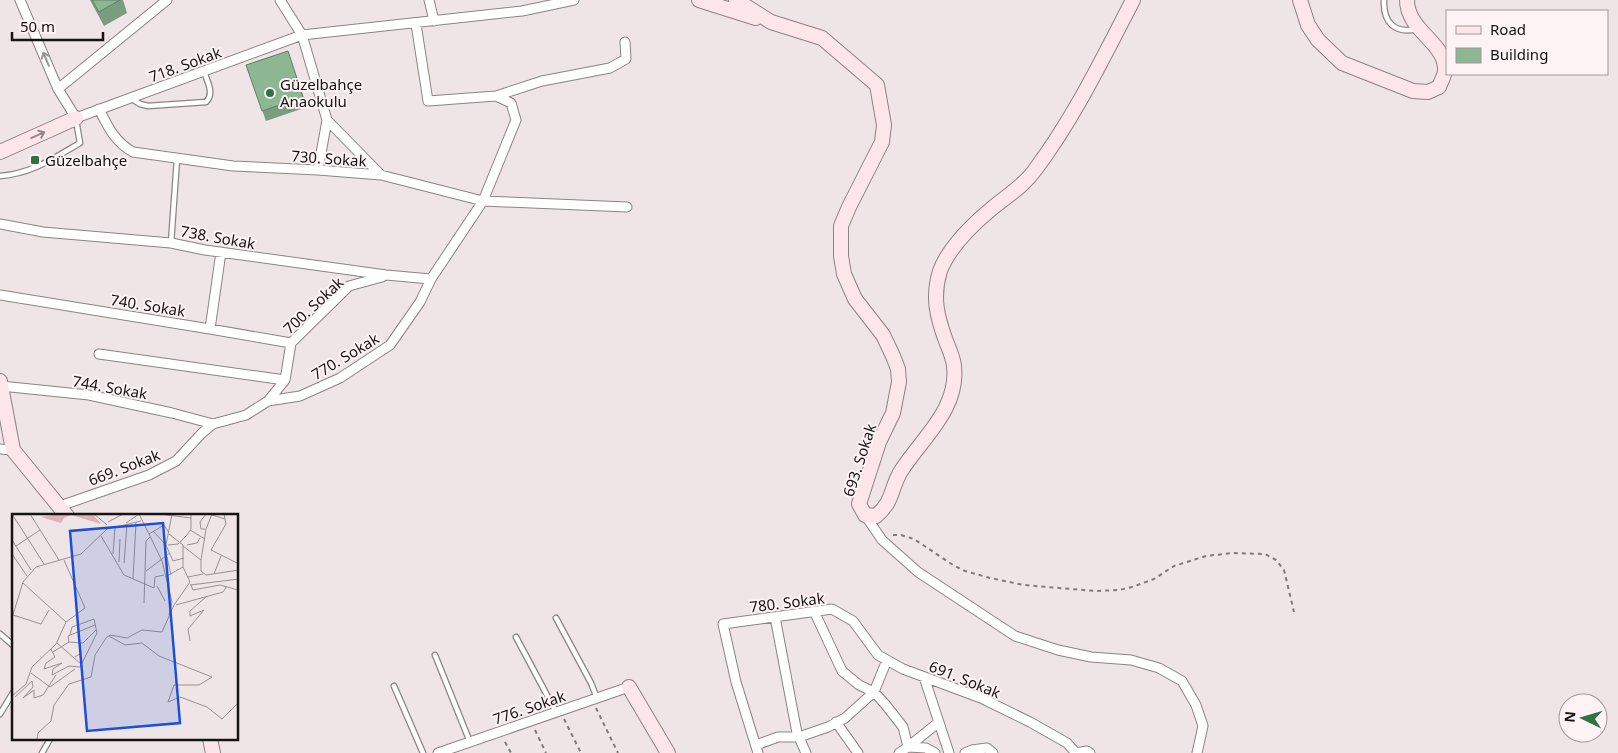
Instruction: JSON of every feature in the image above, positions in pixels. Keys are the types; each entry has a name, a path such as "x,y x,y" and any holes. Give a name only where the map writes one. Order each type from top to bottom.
{"street":[{"path":"0,152 76,118 58,89 20,0"},
{"path":"58,89 167,0"},
{"path":"280,0 302,35 326,120 318,170"},
{"path":"429,0 434,22"},
{"name":"718. Sokak","path":"76,118 302,35 522,11 574,0"},
{"path":"699,0 771,22"},
{"path":"736,0 771,22"},
{"path":"865,515 876,516 886,508 901,472 938,420 951,397 954,386 953,357 937,316 936,305 940,271 956,244 966,232 1024,183 1034,172 1066,124 1133,0"},
{"path":"1300,0 1308,25 1318,40 1342,63 1413,91 1428,92 1439,87 1446,69 1443,58 1410,16 1408,0"},
{"name":"693. Sokak","path":"771,22 822,38 877,85 884,125 882,142 841,226 840,243 844,274 856,299 882,335 898,369 898,396 893,413 879,442 860,504 865,515 882,540 918,572 1015,636 1058,650 1091,657 1132,660 1159,668 1182,681 1196,705 1203,726 1197,753"},
{"path":"416,24 428,101 496,96 542,81 610,68 626,60 625,42"},
{"path":"431,279 482,201 516,120 511,103 496,96"},
{"name":"730. Sokak","path":"99,110 115,139 123,147 133,152 233,166 381,175 482,201 627,207"},
{"path":"326,120 381,175"},
{"name":"738. Sokak","path":"0,224 42,232 170,242 221,252 386,276 431,279"},
{"path":"210,329 221,252"},
{"name":"700. Sokak","path":"285,380 290,343 350,286 386,276"},
{"name":"770. Sokak","path":"268,401 308,393 340,378 390,345 420,302 431,279"},
{"name":"740. Sokak","path":"0,295 290,343"},
{"path":"99,354 285,380"},
{"path":"213,424 246,414 268,401 285,380"},
{"path":"1,383 6,449 64,511"},
{"name":"744. Sokak","path":"1,383 89,395 172,412 213,424"},
{"name":"669. Sokak","path":"64,511 176,461 213,424"},
{"name":"780. Sokak","path":"757,749 736,682 723,624 832,609 853,621"},
{"path":"814,611 842,670 859,685 874,692 904,727 908,747"},
{"path":"775,617 799,737 806,753"},
{"name":"691. Sokak","path":"853,621 878,655 903,669 981,698 1030,722 1067,744 1076,753"},
{"path":"757,749 778,737 799,737 828,727 845,718 874,692 887,660"},
{"path":"924,677 949,753"},
{"path":"629,687 668,753"},
{"name":"776. Sokak","path":"438,753 629,687"},
{"path":"836,722 858,753"},
{"path":"899,753 939,722"},
{"path":"210,740 213,753"},
{"path":"908,747 926,748 935,753"},
{"path":"965,753 987,748 993,753"},
{"path":"1076,753 1087,751 1090,753"}],"lane":[{"path":"1384,0 1386,15 1395,28 1407,31 1419,29"},
{"path":"131,98 140,104 148,106 206,102 210,98 210,91 204,71"},
{"path":"0,176 13,175 37,168 80,143 76,118"},
{"path":"170,242 177,159"},
{"path":"556,618 591,683 594,699"},
{"path":"0,634 12,644"},
{"path":"516,637 558,712"},
{"path":"435,655 470,742"},
{"path":"394,686 424,753"},
{"path":"0,714 12,694"},
{"path":"42,753 49,740"}],"path":[{"path":"882,540 892,535 914,539 953,565 965,571 990,578 1024,584 1094,591 1119,590 1132,587 1154,579 1179,564 1206,556 1265,554 1276,560 1284,570 1294,612"},
{"path":"594,699 618,753"},
{"path":"558,712 581,753"},
{"path":"530,721 546,753"},
{"path":"500,732 511,753"}],"building":[{"path":"92,0 120,0 99,12"},
{"name":"Güzelbahçe Anaokulu","path":"288,51 303,97 262,111 246,65"}],"place":[{"name":"Güzelbahçe Anaokulu","path":"270,93"},
{"name":"Güzelbahçe","path":"35,160"}]}
